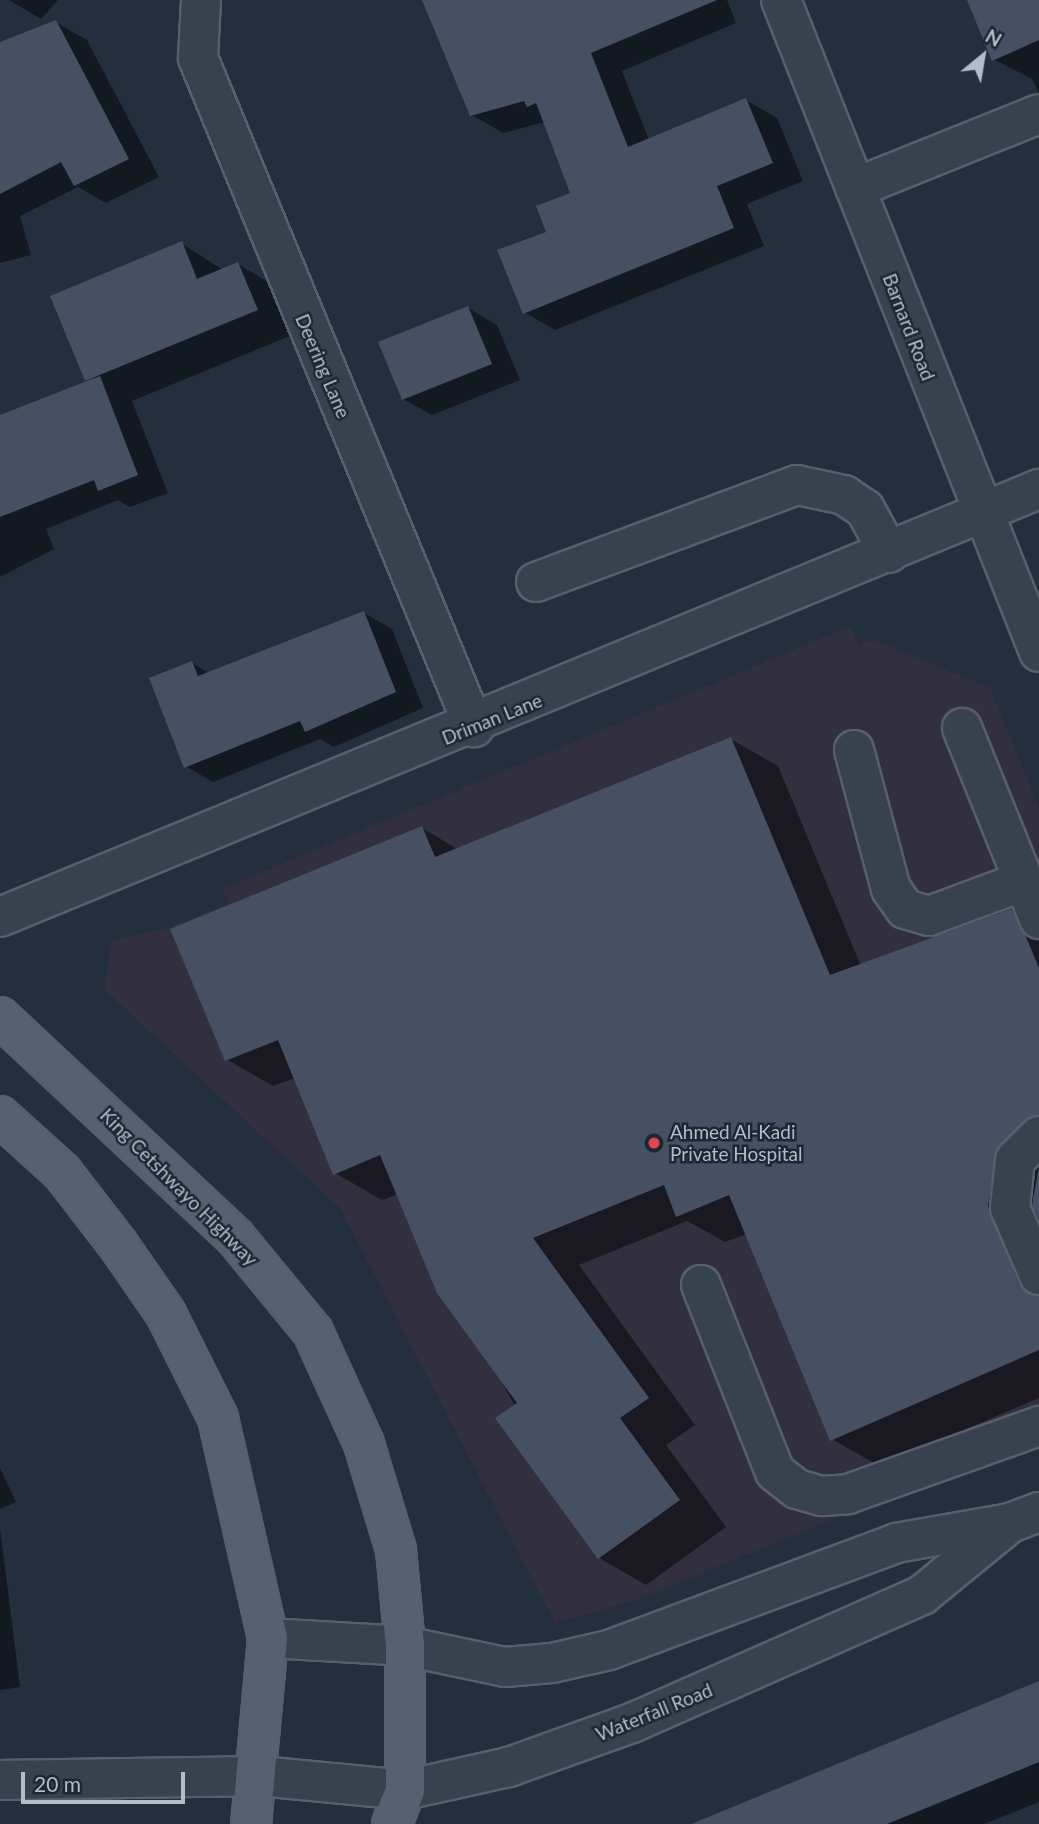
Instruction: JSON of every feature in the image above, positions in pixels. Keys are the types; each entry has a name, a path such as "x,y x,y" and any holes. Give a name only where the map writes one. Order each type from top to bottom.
{"main road":[{"name":"King Cetshwayo Highway","path":"0,1017 235,1237 313,1332 364,1444 396,1550 405,1646 399,1807"},
{"path":"0,1116 62,1172 166,1314 218,1418 268,1638 260,1776 251,1824"}],"street":[{"name":"Deering Lane","path":"201,0 198,58 474,727"},
{"name":"Barnard Road","path":"781,0 981,514 1039,652"},
{"path":"855,188 1039,114"},
{"path":"536,582 797,485 844,495 866,509 889,553"},
{"name":"Driman Lane","path":"0,918 474,727 1039,489"},
{"path":"962,728 1021,882 1039,919"},
{"path":"854,750 891,889 905,909 929,916 1021,882"},
{"path":"1039,1136 1015,1160 1010,1194 1039,1275"},
{"path":"701,1285 775,1472 797,1489 822,1496 848,1494 1039,1426"},
{"name":"Waterfall Road","path":"268,1638 405,1646 505,1667 552,1663 609,1650 897,1543 1024,1517"},
{"name":"Waterfall Road","path":"0,1780 260,1776 399,1807 570,1746 846,1631 932,1588 1024,1517"}],"shaded area":[{"name":"Ahmed Al-Kadi Private Hospital","path":"851,626 859,645 875,640 990,688 1039,808 1039,1434 642,1598 555,1623 340,1208 105,990 111,941 168,928 229,903 222,889"}],"building":[{"path":"422,0 717,0 591,53 628,147 746,98 773,163 717,186 734,228 523,314 497,250 546,232 536,206 570,193 536,103 527,107 524,101 470,116"},
{"path":"967,0 1039,0 1039,40 992,61"},
{"path":"56,20 129,159 74,186 61,162 0,194 0,42"},
{"path":"182,241 197,279 238,262 258,310 85,381 50,296"},
{"path":"468,306 492,364 402,400 378,342"},
{"path":"100,376 138,475 98,491 94,480 0,517 0,415"},
{"path":"364,611 396,692 305,732 300,721 184,768 149,678 192,661 198,676"},
{"name":"Ahmed Al-Kadi Private Hospital","path":"731,737 830,975 1011,909 1026,937 1039,968 1039,1115 999,1145 988,1206 1019,1284 1039,1296 1039,1350 830,1441 729,1195 676,1217 664,1185 533,1238 649,1398 620,1418 680,1500 598,1559 495,1418 517,1403 437,1293 380,1155 333,1175 278,1040 225,1061 170,929 422,826 435,857"},
{"path":"1039,1167 1039,1220 1032,1205"},
{"path":"1039,1681 1039,1762 887,1824 691,1824"}],"place":[{"name":"Ahmed Al-Kadi Private Hospital","path":"654,1143"}]}
